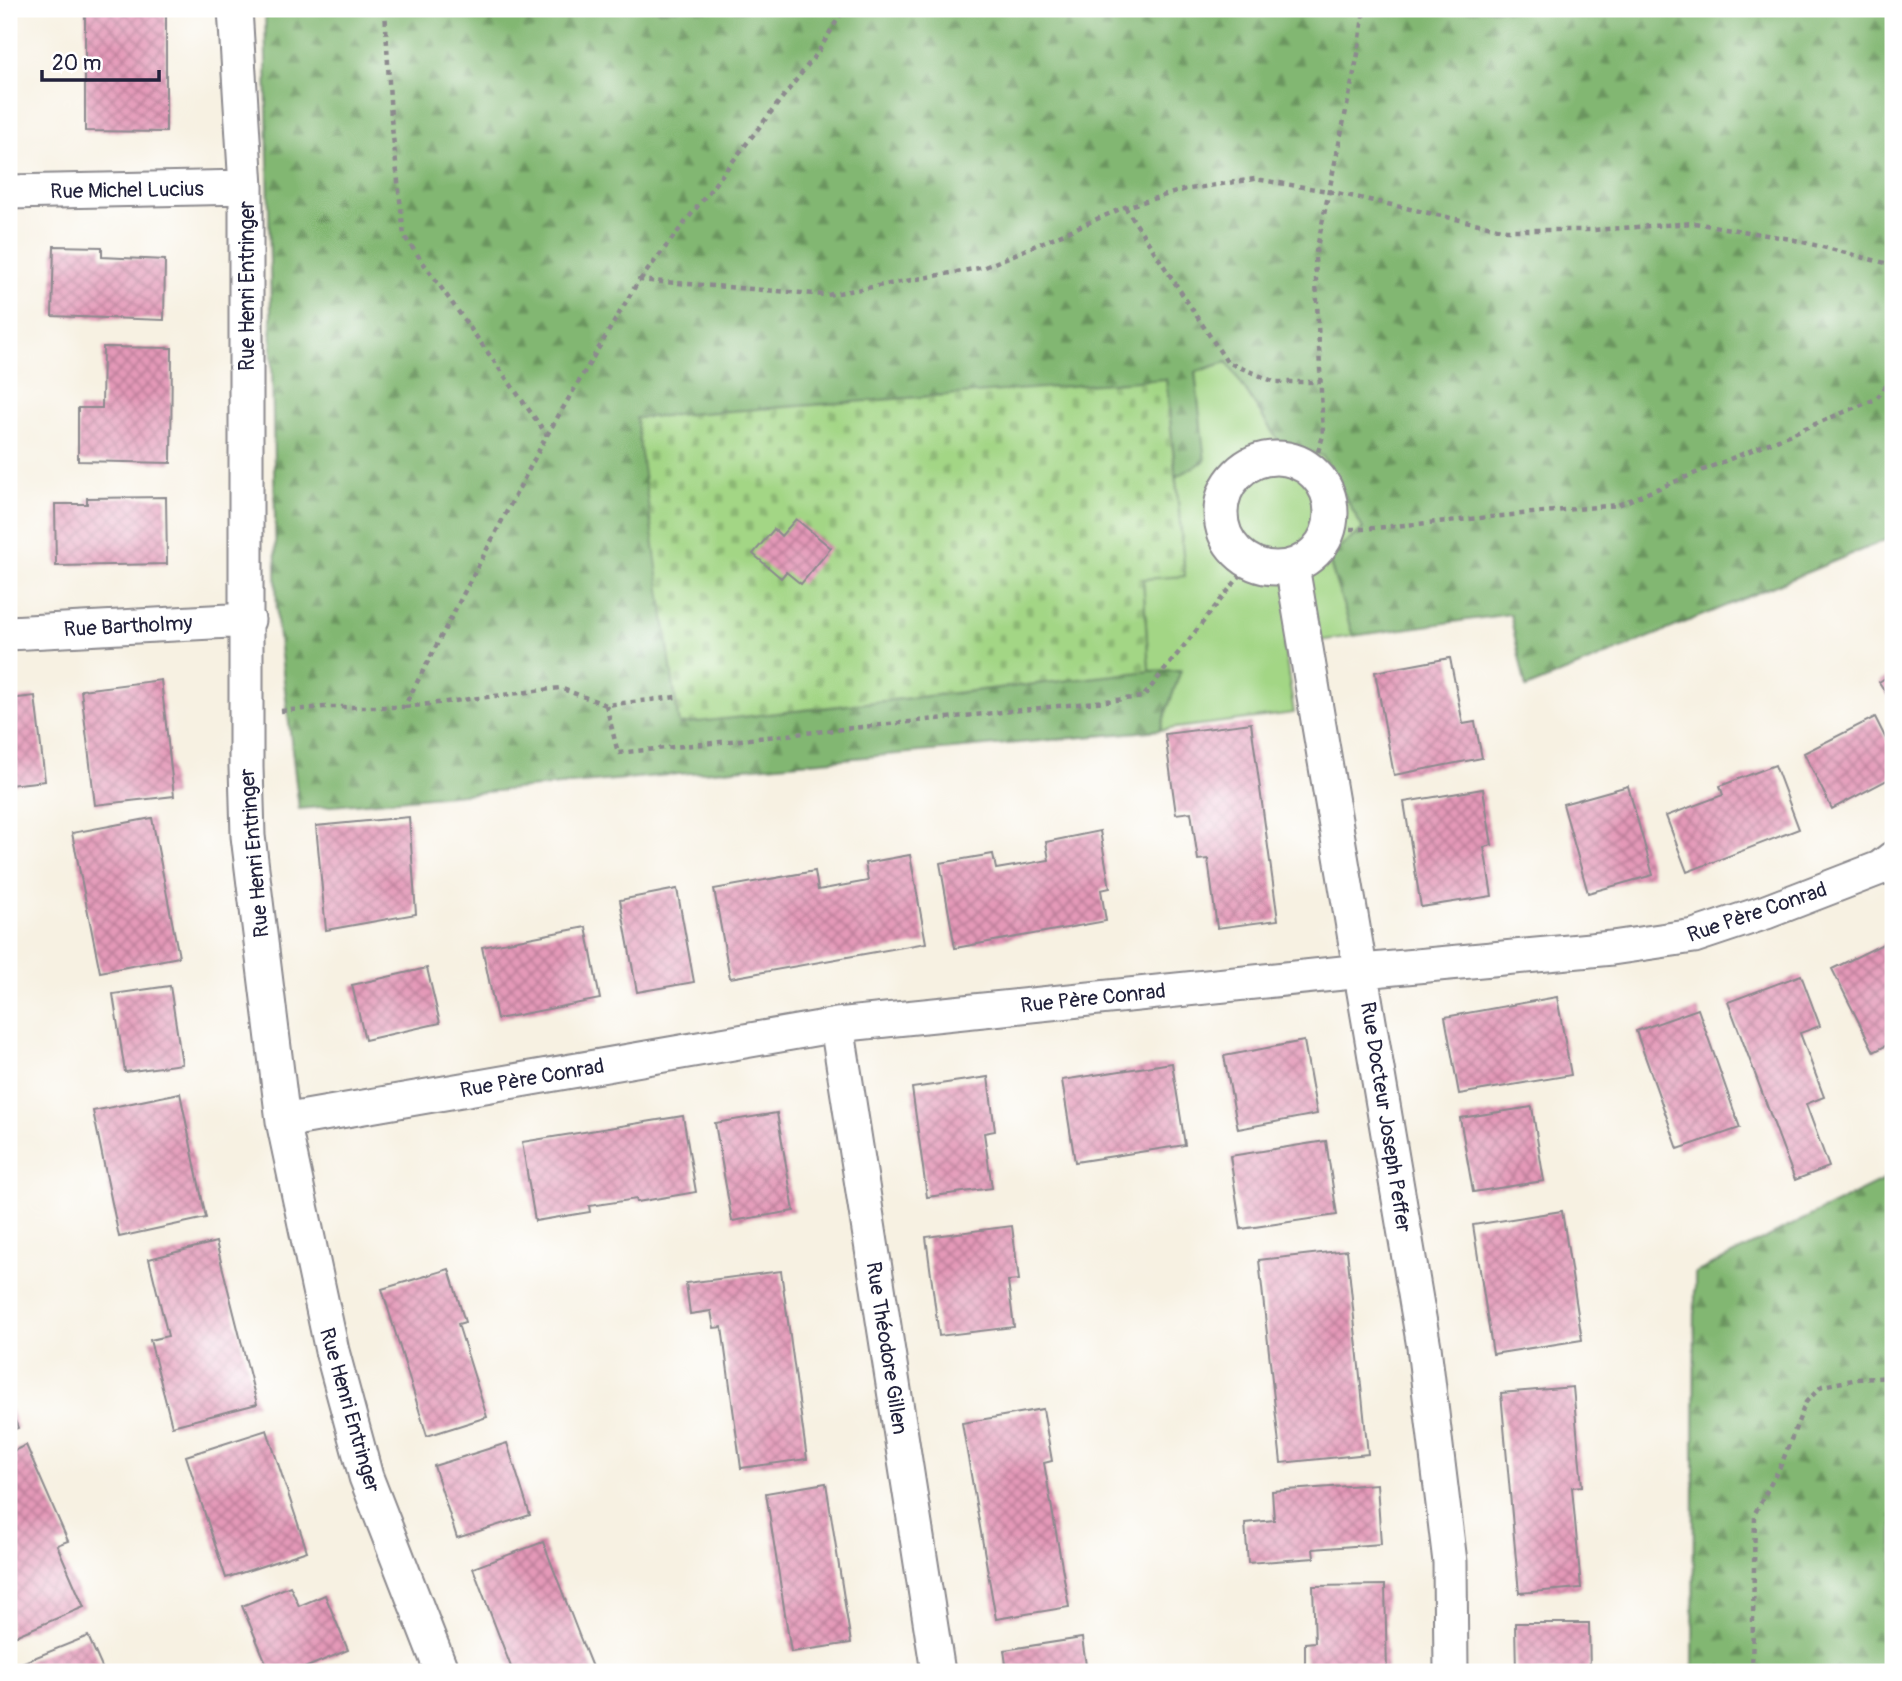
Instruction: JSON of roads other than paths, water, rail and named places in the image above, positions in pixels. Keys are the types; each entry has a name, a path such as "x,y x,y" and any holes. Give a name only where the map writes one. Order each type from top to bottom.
{"street":[{"name":"Rue Henri Entringer","path":"235,9 246,187 248,836 283,1121 332,1351 366,1477 442,1672"},
{"name":"Rue Michel Lucius","path":"9,192 246,187"},
{"path":"1279,457 1297,461 1323,482 1329,497 1330,529 1321,545 1308,558 1292,566 1271,568 1251,562 1239,554 1223,529 1220,514 1223,496 1231,480 1244,467 1260,459 1279,457"},
{"name":"Rue Docteur Joseph Peffer","path":"1292,566 1424,1346 1450,1562 1451,1672"},
{"name":"Rue Bartholmy","path":"9,633 248,620"},
{"name":"Rue Père Conrad","path":"283,1121 837,1025 1612,947 1694,936 1766,912 1880,868 1893,858"},
{"name":"Rue Théodore Gillen","path":"837,1025 938,1672"}]}
